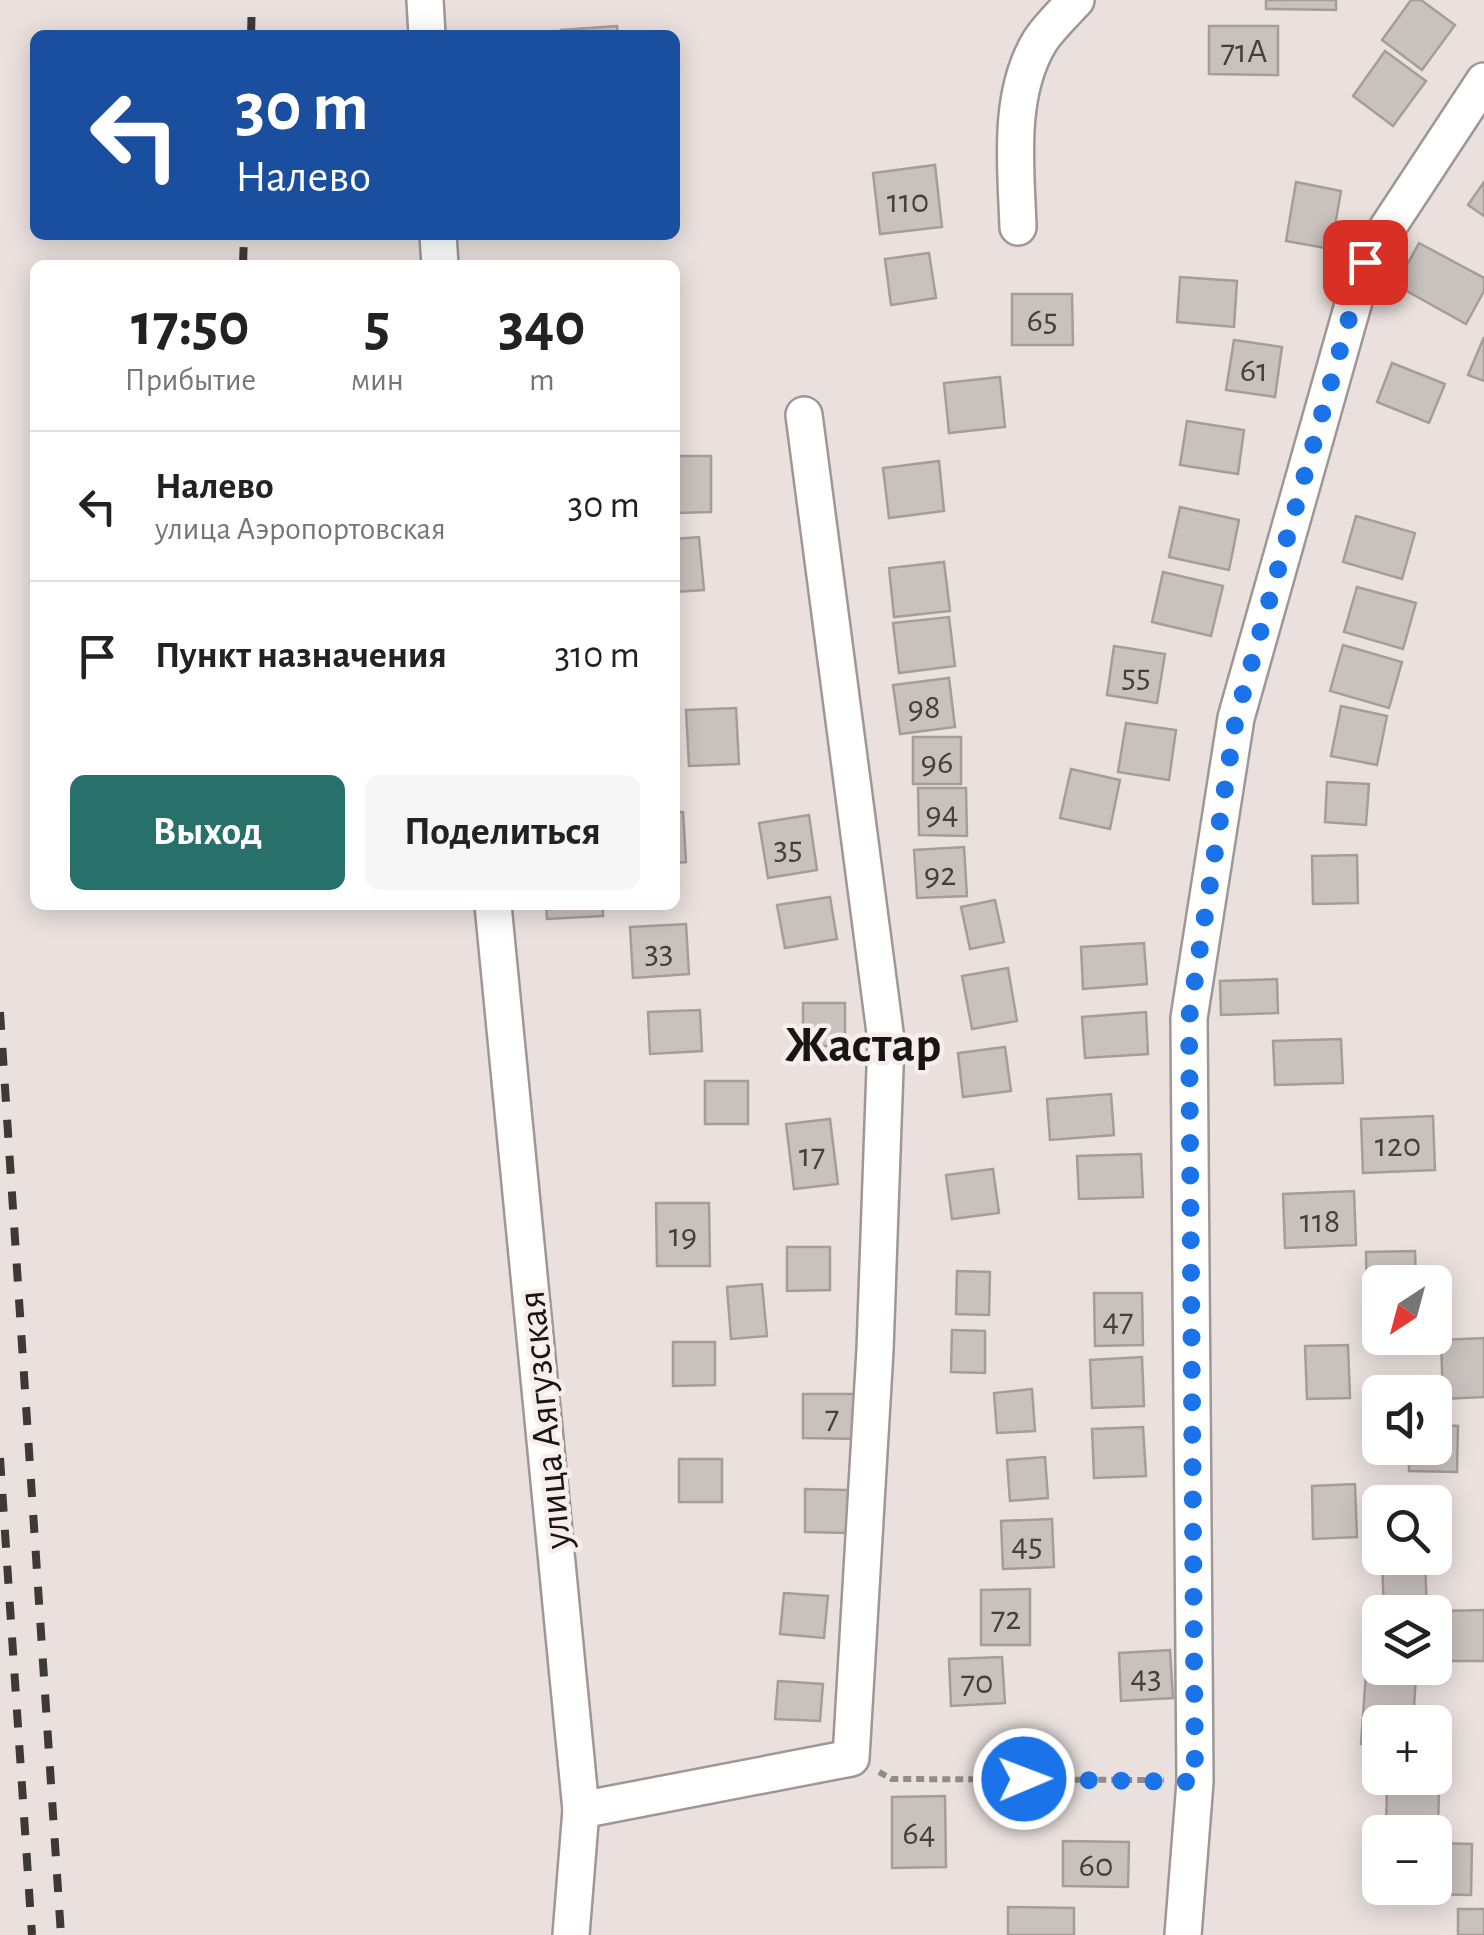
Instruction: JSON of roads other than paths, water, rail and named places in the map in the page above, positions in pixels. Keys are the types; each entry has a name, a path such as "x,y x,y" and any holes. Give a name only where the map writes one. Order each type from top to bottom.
{"street":[{"path":"425,0 427,30"},
{"path":"1018,227 1016,138 1024,76 1040,40 1076,0"},
{"path":"1182,1935 1195,1782 1189,1018 1236,718 1365,262 1484,81"},
{"path":"581,1810 850,1758 874,1350 886,1040 804,415"},
{"name":"улица Аягузская","path":"493,910 581,1810 571,1935"}],"railway":[{"path":"251,30 252,0"},
{"path":"243,260 244,240"},
{"path":"0,1012 61,1935"},
{"path":"0,1458 32,1935"}],"district":[{"name":"Жастар","path":"863,1043"}]}
